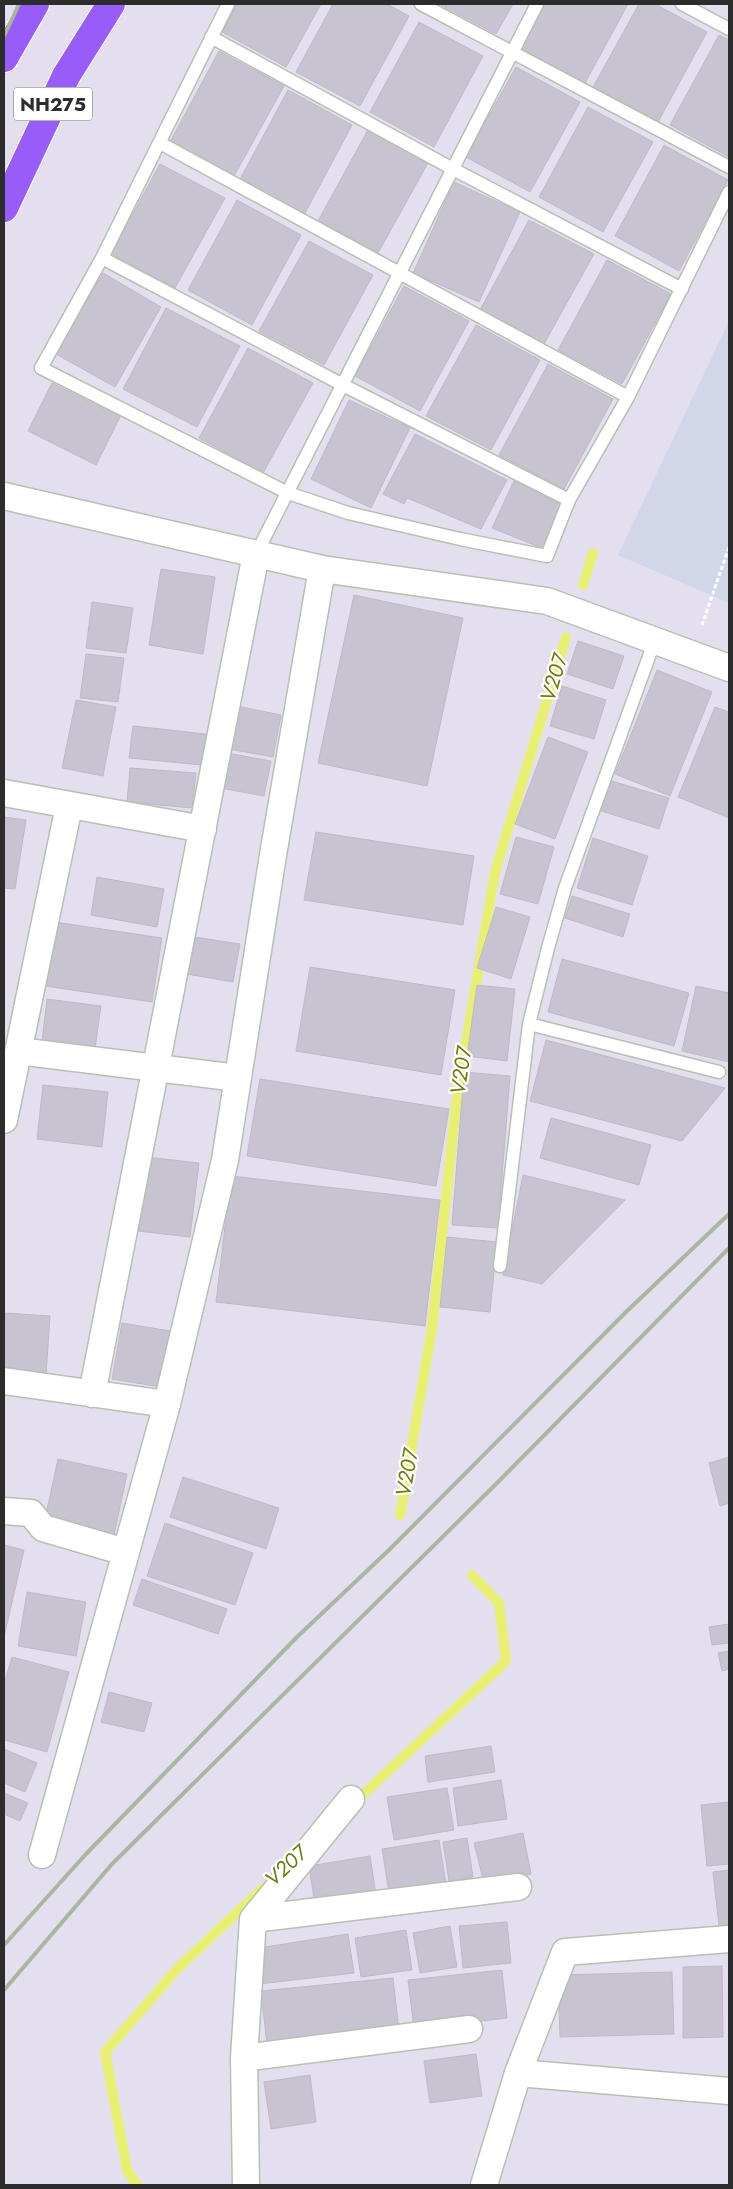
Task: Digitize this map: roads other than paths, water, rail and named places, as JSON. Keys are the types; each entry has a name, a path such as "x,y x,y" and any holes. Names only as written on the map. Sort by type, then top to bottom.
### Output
{"highway":[{"path":"4,58 35,4"},
{"name":"NH275","path":"4,208 66,76 110,4"}],"street":[{"path":"4,496 322,569 547,601 729,668"},
{"path":"92,1394 256,554"},
{"path":"42,1855 167,1404 225,1160 273,855 322,569"},
{"path":"4,793 203,829"},
{"path":"4,1120 69,806"},
{"path":"18,1051 238,1078"},
{"path":"4,1381 167,1404"},
{"path":"4,1512 31,1513 43,1528 125,1552"},
{"path":"246,2185 244,2058 253,1919 351,1799"},
{"path":"253,1919 518,1887"},
{"path":"484,2185 518,2073 565,1952 729,1939"},
{"path":"244,2058 469,2029"},
{"path":"518,2073 729,2091"}],"lane":[{"path":"228,4 102,258 41,368 288,492 358,515 460,539 547,556 569,500 628,397 729,192"},
{"path":"421,4 512,54 729,167"},
{"path":"256,554 537,4"},
{"path":"682,4 729,29"},
{"path":"211,37 453,169 682,289"},
{"path":"160,143 628,397"},
{"path":"102,258 343,385 569,500"},
{"path":"500,1266 530,1024 548,948 566,888 655,640"},
{"path":"530,1024 719,1072"}],"waterway":[{"name":"V207","path":"583,585 593,553"},
{"name":"V207","path":"400,1515 432,1328 457,1096 495,872 566,637"},
{"name":"V207","path":"354,1803 506,1661 499,1603 472,1575"},
{"name":"V207","path":"137,2185 127,2170 105,2052 177,1969 263,1888"}],"railway":[{"path":"4,36 19,4"},
{"path":"4,1945 86,1854 297,1637 389,1550 626,1312 729,1214"},
{"path":"4,1990 112,1864 496,1484 729,1248"}]}
